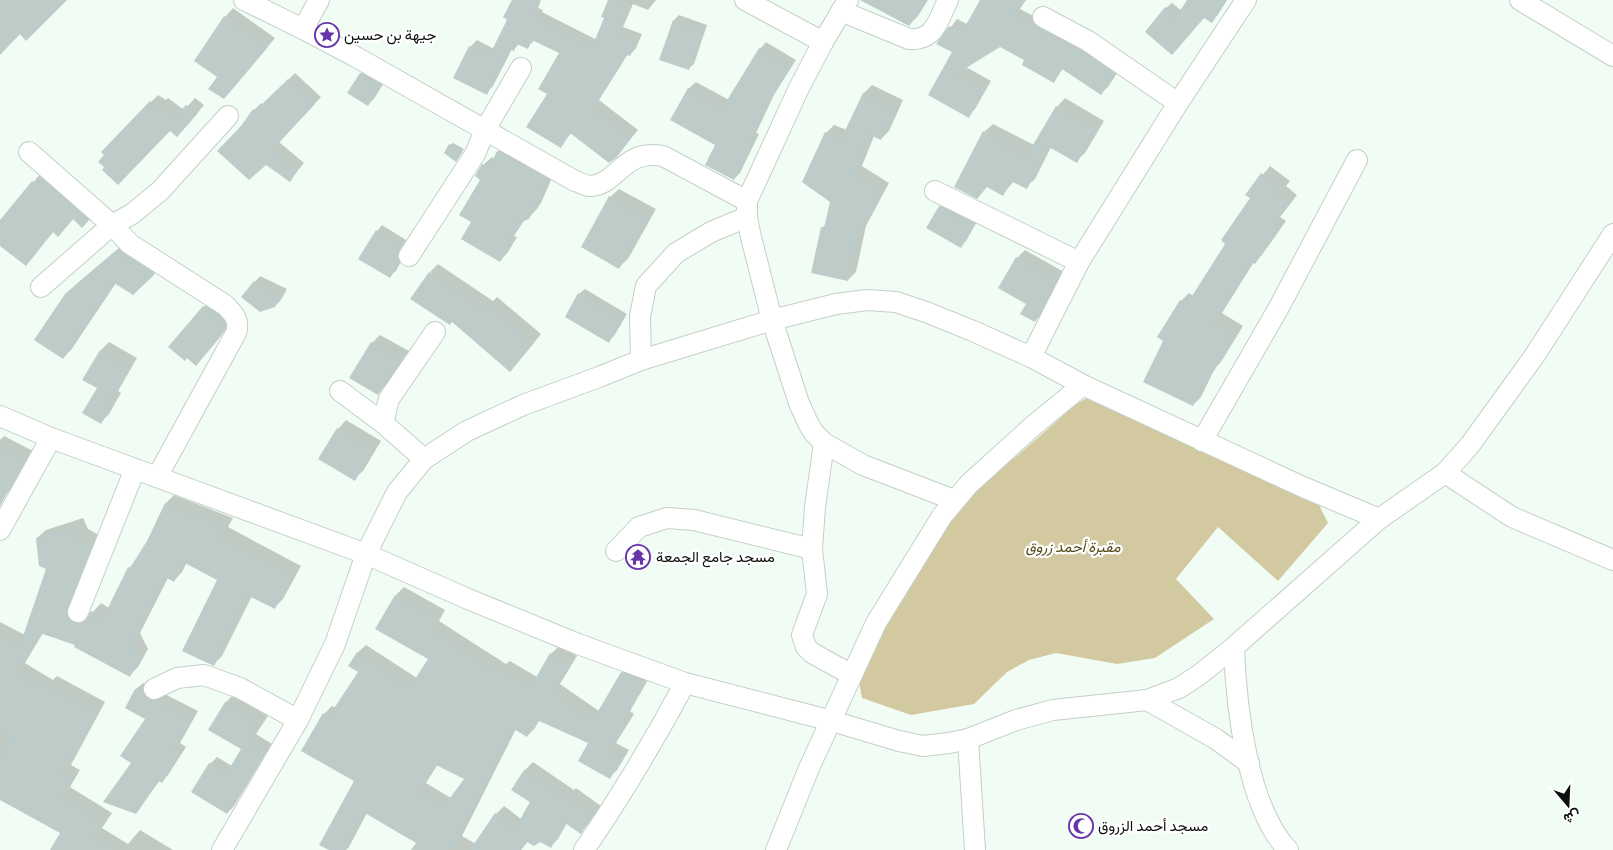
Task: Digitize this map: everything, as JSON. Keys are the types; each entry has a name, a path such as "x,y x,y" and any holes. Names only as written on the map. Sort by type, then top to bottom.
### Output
{"street":[{"path":"244,0 303,29 575,181 589,186 600,184 637,157 652,154 663,156 747,209 772,320 808,423 814,433 824,442 864,465 954,500"},
{"path":"303,29 319,0"},
{"path":"745,0 823,42"},
{"path":"641,360 640,316 646,286 676,253 747,209 799,88 823,42 845,6 909,39 917,40 928,36 948,0"},
{"path":"1031,357 1080,262 1178,104 1246,0"},
{"path":"1520,0 1613,56"},
{"path":"1043,17 1088,41 1178,104"},
{"path":"409,256 475,154 485,130 521,68"},
{"path":"41,287 112,225 132,214 160,191 228,116"},
{"path":"30,152 112,225 130,244 225,305 237,318 238,326 236,333 157,478"},
{"path":"1202,441 1278,309 1357,160"},
{"path":"935,191 1080,262"},
{"path":"0,416 51,438 157,478 366,554 468,599 578,644 685,683 923,746 968,739 1016,720 1053,710 1148,700 1179,688 1199,675 1234,648 1379,519 1445,473 1470,445 1530,362 1613,234"},
{"path":"222,850 298,720 335,644 366,554 397,492 424,459 475,428 523,405 641,360 772,320 836,304 868,300 896,302 973,331 1031,357 1202,441 1379,519"},
{"path":"383,423 389,399 435,332"},
{"path":"776,850 809,768 876,623 900,581 954,500 1034,425 1084,384"},
{"path":"340,391 383,423 424,459"},
{"path":"0,530 51,438"},
{"path":"824,442 815,507 812,550 817,594 803,630 804,644 812,653 852,675"},
{"path":"78,612 135,469"},
{"path":"1445,473 1512,517 1613,560"},
{"path":"616,551 639,527 667,518 694,520 812,550"},
{"path":"1234,648 1235,684 1253,781 1268,822 1279,841 1288,850"},
{"path":"154,689 177,678 204,675 240,688 298,720"},
{"path":"584,850 650,749 685,683"},
{"path":"1148,700 1216,739 1249,762"},
{"path":"968,739 975,850"}],"green space":[{"name":"مقبرة أحمد زروق","path":"1094,396 1316,499 1328,523 1278,581 1218,527 1176,579 1214,619 1155,658 1117,664 1056,653 1029,660 1007,672 974,704 911,715 862,698 859,682 880,621 971,490 1017,456 1075,405"}],"building":[{"path":"0,0 67,0 26,41 20,34 0,55"},
{"path":"512,0 539,0 532,15 537,17 536,19 592,47 604,18 601,17 608,0 617,0 630,5 617,34 636,41 630,56 624,54 620,66 593,108 632,137 617,157 609,163 570,133 561,148 526,127 547,94 538,89 559,53 532,40 528,49 517,44 514,51 509,49 487,95 453,78 469,46 489,56 507,20 503,17"},
{"path":"860,0 926,0 909,26"},
{"path":"980,0 1024,0 1015,16 1082,51 1115,74 1101,95 1062,69 1054,83 1022,65 1024,60 1000,47 958,73 985,88 969,118 928,95 952,52 936,44 949,26 962,32"},
{"path":"1187,0 1227,0 1212,23 1204,18 1172,55 1145,32 1165,7 1176,17"},
{"path":"224,16 268,47 224,99 208,89 217,77 194,61"},
{"path":"673,20 703,30 689,70 659,60"},
{"path":"759,48 791,67 772,95 750,139 754,141 734,180 705,165 715,145 670,120 688,88 723,107"},
{"path":"360,73 381,85 368,106 347,93"},
{"path":"288,79 315,104 273,149 298,170 290,182 266,165 249,180 217,151 241,126 253,109 255,111"},
{"path":"863,93 896,108 881,140 870,135 855,174 882,191 858,235 848,281 811,273 821,227 824,228 830,202 802,182 825,132 841,139"},
{"path":"150,101 158,107 160,105 175,116 186,105 198,113 177,137 170,131 118,185 102,170 104,167 98,162 104,155 101,152"},
{"path":"1056,106 1096,129 1077,163 1049,147 1027,189 1011,181 1003,196 987,187 977,199 954,187 983,131 1027,155"},
{"path":"449,144 462,152 456,162 444,153"},
{"path":"497,151 548,179 529,219 521,222 507,245 510,246 500,262 461,239 471,222 459,215 480,180 475,176 482,164 489,168"},
{"path":"1261,173 1283,189 1279,195 1290,203 1274,225 1279,229 1255,264 1252,262 1215,321 1236,334 1214,371 1211,370 1193,406 1143,382 1163,341 1157,337 1180,300 1187,304 1225,244 1221,240 1250,198 1245,195"},
{"path":"40,177 89,220 82,228 73,219 58,237 53,232 26,266 0,246 0,220 32,181 35,183"},
{"path":"609,196 648,218 619,269 581,247"},
{"path":"939,206 975,224 961,248 926,228"},
{"path":"376,230 402,245 397,255 399,263 390,278 358,259"},
{"path":"118,249 155,274 133,295 114,283 63,359 34,340 65,294"},
{"path":"1016,257 1056,280 1035,322 1020,314 1026,304 998,288"},
{"path":"429,272 484,309 488,304 534,343 510,372 452,322 450,325 410,299"},
{"path":"254,281 283,295 275,307 260,312 241,297"},
{"path":"578,293 622,319 609,343 565,317"},
{"path":"203,306 217,314 223,320 221,321 225,324 225,327 220,337 196,366 187,358 185,361 168,347"},
{"path":"371,342 401,360 378,395 349,378"},
{"path":"100,350 130,367 111,400 114,402 101,424 82,413 97,388 82,380"},
{"path":"337,428 373,449 355,481 318,459"},
{"path":"0,446 26,459 0,506"},
{"path":"165,503 225,526 220,536 293,575 275,609 249,596 214,666 182,651 217,580 183,562 174,582 165,577 132,642 140,659 130,677 74,647 75,645 40,633 17,672 45,688 48,684 97,711 63,774 72,779 63,796 104,822 95,837 116,850 50,850 60,833 0,800 0,757 10,739 0,733 0,634 20,645 46,569 39,566 36,538 74,526 79,538 92,545 66,613 69,620 79,624 85,622 91,611 103,618 128,567 130,568 147,541"},
{"path":"395,595 438,619 432,630 498,672 501,668 531,686 550,653 570,665 553,692 593,720 621,672 645,681 623,720 627,723 609,751 622,759 610,779 578,761 588,743 537,720 527,737 514,729 452,850 411,850 416,843 365,813 345,850 329,850 319,845 354,781 301,751 323,713 329,716 358,672 348,666 357,652 410,687 428,659 375,629","holes":["436,765 464,779 444,806 419,791"]},
{"path":"135,689 143,692 148,699 158,700 192,718 175,750 180,754 162,783 159,781 136,814 103,802 131,763 120,756 145,719 125,708"},
{"path":"225,702 261,723 250,742 266,751 227,814 191,792 209,763 226,774 241,749 208,730"},
{"path":"524,770 566,797 567,795 594,814 581,834 565,823 551,848 540,842 534,846 527,842 521,850 470,850 495,813 515,828 530,802 511,790"}],"place":[{"name":"جيهة بن حسين","path":"327,35"},
{"name":"مسجد جامع الجمعة","path":"638,557"},
{"name":"مسجد أحمد الزروق","path":"1081,826"}]}
